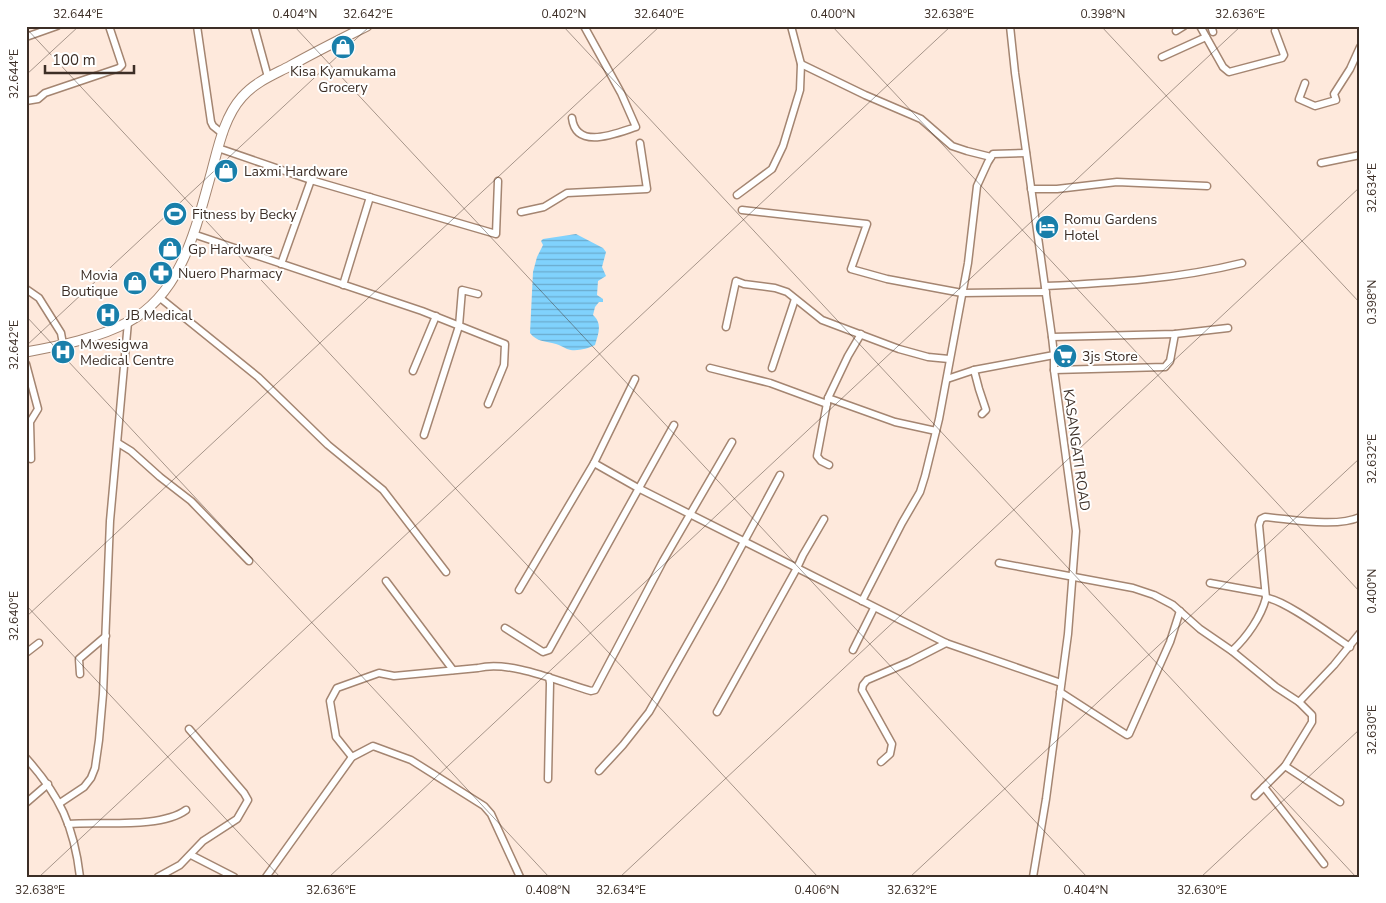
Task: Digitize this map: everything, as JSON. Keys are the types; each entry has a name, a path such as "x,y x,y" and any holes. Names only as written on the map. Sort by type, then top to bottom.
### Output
{"main road":[{"path":"26,352 108,331 128,322 152,305 174,277 193,234 229,117 242,97 252,87 268,77 368,26"}],"street":[{"path":"26,36 57,26"},
{"path":"26,101 32,101 45,93 119,68 122,65 109,26"},
{"path":"197,26 211,122 223,134"},
{"path":"254,26 268,77"},
{"path":"572,118 573,125 582,134 597,138 636,127 621,93 584,26"},
{"path":"737,195 772,169 783,146 800,90 801,64 791,26"},
{"name":"KASANGATI ROAD","path":"1010,26 1076,532 1068,634 1046,799 1033,877"},
{"path":"1176,31 1184,26"},
{"path":"1202,27 1224,70 1231,72 1282,58 1284,55 1275,31"},
{"path":"1162,57 1206,37"},
{"path":"1305,83 1299,99 1315,106 1336,100 1334,94 1350,69 1360,47"},
{"path":"801,64 865,95 921,119 952,146 991,156 995,154 1026,153"},
{"path":"521,212 544,206 567,193 646,189 640,143"},
{"path":"218,148 311,180 496,234 498,181"},
{"path":"1321,163 1360,155"},
{"path":"862,601 920,492 936,431 968,263 977,186 991,156"},
{"path":"281,264 311,180"},
{"path":"1031,189 1057,189 1117,182 1207,186"},
{"path":"343,285 370,197"},
{"path":"742,210 867,224 851,269 887,279 962,293 1045,289 1138,280 1215,270 1242,263"},
{"path":"193,234 436,316 505,344 504,365 488,404"},
{"path":"726,327 736,281 787,292 822,320 899,349 928,357 950,359"},
{"path":"26,289 39,298 48,310 61,333 63,344"},
{"path":"424,435 459,326 462,290 478,294"},
{"path":"159,298 258,378 328,445 383,490 446,572"},
{"path":"772,368 795,299"},
{"path":"413,371 436,316"},
{"path":"60,803 84,787 91,778 95,768 104,694 110,521 128,322"},
{"path":"1052,337 1175,334 1228,328"},
{"path":"829,465 821,461 817,456 828,401 848,356 861,334"},
{"path":"1054,370 1165,367 1170,361 1175,334"},
{"path":"946,379 974,370 1054,355"},
{"path":"26,364 38,409 30,422 31,459"},
{"path":"710,368 770,383 895,422 936,431"},
{"path":"974,370 986,410 982,414"},
{"path":"519,590 594,462 635,379"},
{"path":"505,628 543,652 549,650 674,425"},
{"path":"352,757 336,737 330,701 337,688 379,672 394,676 489,665 549,677 591,691 596,689 663,561 732,442"},
{"path":"118,443 131,451 191,501 249,561"},
{"path":"594,462 638,488 946,643 1061,683"},
{"path":"599,771 649,712 780,475"},
{"path":"1232,651 1244,638 1264,605 1266,595 1259,524 1263,517 1320,522 1348,521 1360,518"},
{"path":"717,712 824,519"},
{"path":"999,563 1140,591 1168,602 1276,687 1300,702 1312,715 1312,722 1285,766 1255,796"},
{"path":"386,581 453,670"},
{"path":"1210,583 1266,595 1350,646"},
{"path":"853,650 874,608"},
{"path":"1060,692 1120,730 1130,734 1170,642 1180,611"},
{"path":"1300,702 1360,633"},
{"path":"80,674 79,662 82,655 106,636"},
{"path":"26,653 39,643"},
{"path":"881,762 890,754 892,744 862,690 863,685 867,680 946,643"},
{"path":"548,779 549,677"},
{"path":"158,877 169,872 191,855 204,841 237,819 248,800 220,763 188,729"},
{"path":"266,877 352,757 373,746 426,768 484,806 491,814 520,877"},
{"path":"26,758 48,784 60,803 77,854 80,877"},
{"path":"1285,766 1340,802"},
{"path":"26,803 48,784"},
{"path":"1264,787 1324,864"},
{"path":"68,824 86,822 134,823 177,816 186,810"},
{"path":"191,855 234,877"}],"water":[{"path":"576,234 603,248 606,252 602,267 606,276 598,281 597,295 603,299 603,302 599,302 595,307 593,315 599,326 595,345 585,349 574,350 538,340 530,333 533,272 543,245 541,241 543,239"}],"place":[{"name":"Kisa Kyamukama Grocery","path":"343,47"},
{"name":"Laxmi Hardware","path":"226,171"},
{"name":"Fitness by Becky","path":"175,214"},
{"name":"Romu Gardens Hotel","path":"1047,227"},
{"name":"Gp Hardware","path":"170,249"},
{"name":"Nuero Pharmacy","path":"161,273"},
{"name":"Movia Boutique","path":"135,283"},
{"name":"JB Medical","path":"108,315"},
{"name":"Mwesigwa Medical Centre","path":"63,352"},
{"name":"3js Store","path":"1065,356"}]}
